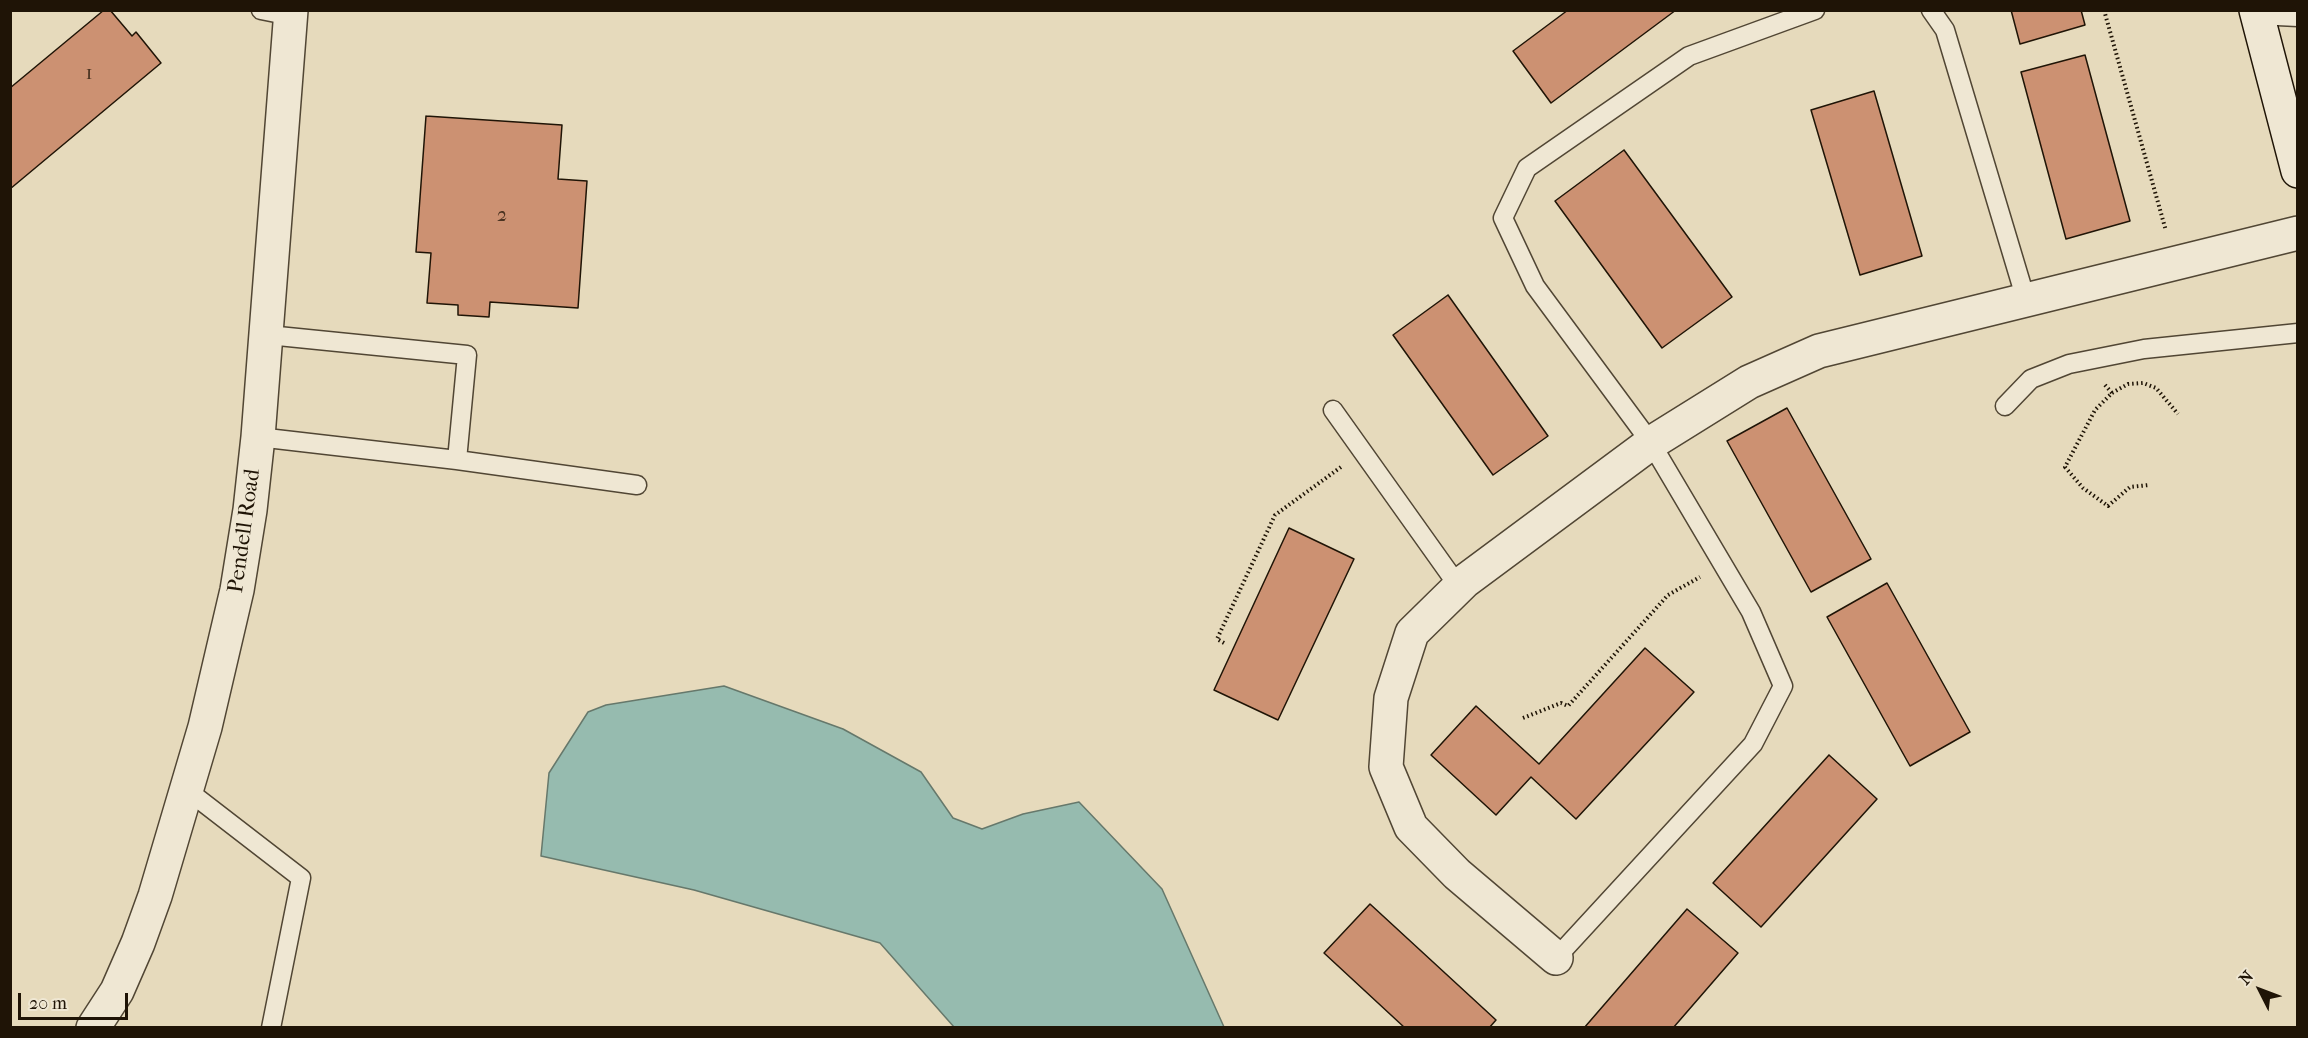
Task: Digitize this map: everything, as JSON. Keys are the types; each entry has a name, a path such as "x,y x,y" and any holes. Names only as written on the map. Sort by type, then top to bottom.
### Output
{"street":[{"name":"Pendell Road","path":"93,1028 117,991 138,943 188,790 222,659 237,590 250,510 268,335 281,12"},
{"path":"2256,13 2298,171"},
{"path":"1556,958 1457,874 1411,827 1386,767 1390,698 1412,633 1464,580 1652,443 1749,382 1819,351 2298,233"}],"lane":[{"path":"1556,958 1753,744 1783,686 1751,612 1652,443 1534,286 1503,218 1527,168 1689,56 1815,10"},
{"path":"1931,10 1945,30 2026,300"},
{"path":"2256,13 2298,17"},
{"path":"2005,406 2031,379 2069,364 2144,349 2298,333"},
{"path":"268,335 467,355 458,460"},
{"path":"1333,410 1459,587"},
{"path":"258,438 458,460 637,485"},
{"path":"188,790 301,878 271,1028"}],"path":[{"path":"2104,10 2174,264"},
{"path":"2087,360 2112,393"},
{"path":"2149,485 2130,487 2108,506 2083,488 2065,468 2082,430 2095,410 2112,393 2128,384 2143,383 2156,388 2178,414"},
{"path":"1224,643 1217,639 1275,515 1364,452"},
{"path":"1522,718 1561,703 1568,706 1668,595 1723,564"}],"water":[{"path":"724,686 843,729 921,772 953,818 982,829 1023,814 1079,802 1162,889 1224,1027 954,1027 880,943 694,890 541,856 549,773 588,712 606,705"}],"building":[{"path":"104,10 110,10 132,36 136,32 161,63 10,189 10,88"},
{"path":"1568,10 1676,10 1551,103 1513,51"},
{"path":"2011,10 2081,10 2085,25 2020,44"},
{"path":"2085,55 2130,221 2066,239 2021,72"},
{"path":"1874,91 1922,256 1860,275 1811,110"},
{"path":"426,116 562,125 558,179 587,181 578,308 490,302 489,317 458,315 458,305 427,303 431,253 416,252"},
{"path":"1624,150 1732,297 1662,348 1555,201"},
{"path":"1448,295 1548,436 1493,475 1393,335"},
{"path":"1787,408 1871,559 1811,592 1727,441"},
{"path":"1289,528 1354,559 1278,720 1214,690"},
{"path":"1887,583 1970,732 1910,766 1827,617"},
{"path":"1645,648 1694,692 1576,819 1531,777 1496,815 1431,755 1476,706 1539,764"},
{"path":"1829,755 1877,799 1761,927 1713,883"},
{"path":"1370,904 1496,1020 1489,1028 1405,1028 1324,953"},
{"path":"1687,909 1738,953 1673,1028 1584,1028"}]}
